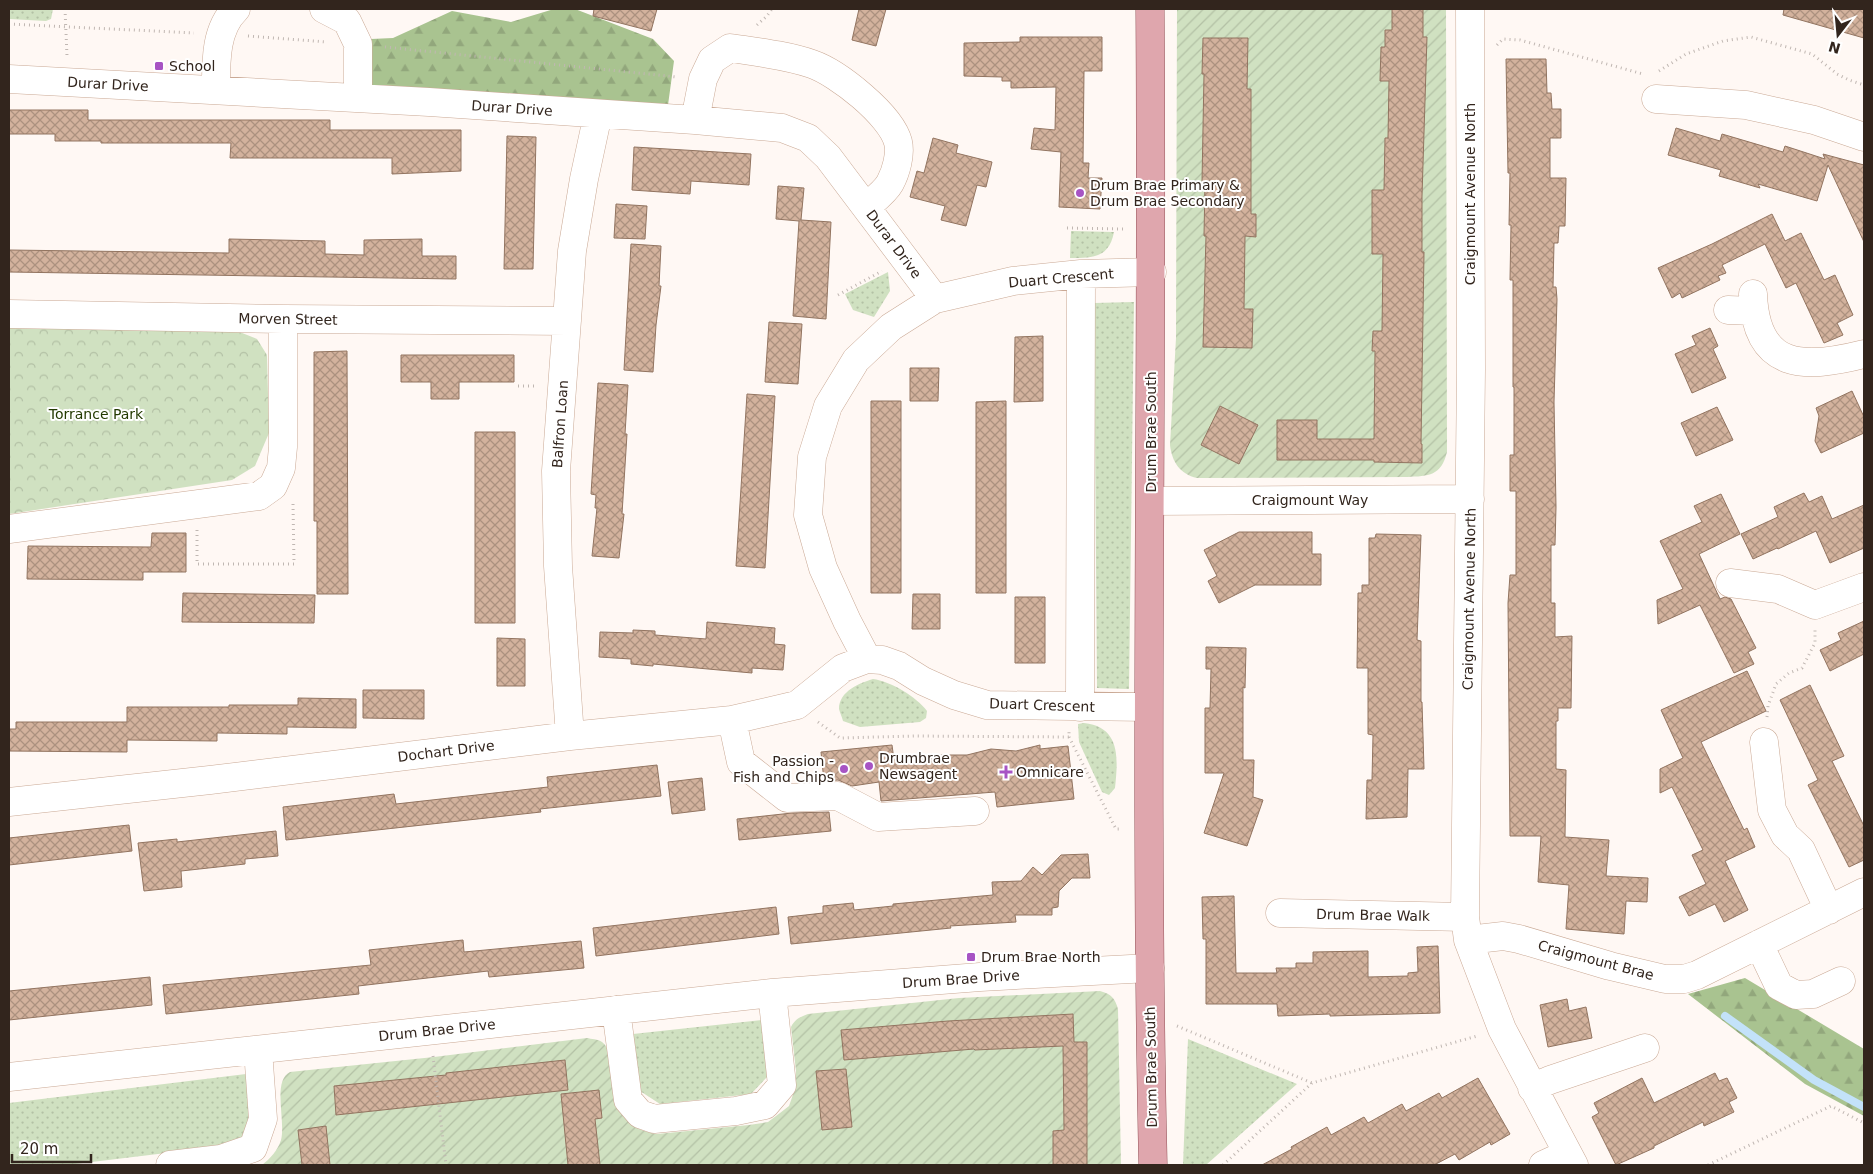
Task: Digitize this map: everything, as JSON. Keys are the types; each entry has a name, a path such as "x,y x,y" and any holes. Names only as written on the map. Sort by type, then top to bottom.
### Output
{"main road":[{"name":"Drum Brae South","path":"1150,9 1152,272 1148,707 1153,1165"}],"street":[{"path":"216,90 216,60 221,34 231,14 236,9"},
{"path":"324,9 348,21 358,44 358,98"},
{"name":"Craigmount Avenue North","path":"1470,9 1471,369 1466,928 1502,1029 1570,1159"},
{"path":"695,120 703,79 712,60 730,48 768,54 814,65 853,88 878,112 890,127 898,142 898,160 890,184 866,207"},
{"name":"Durar Drive","path":"9,79 358,98 695,120 782,128 808,138 828,157 935,299"},
{"path":"1656,99 1746,105 1814,120 1864,137"},
{"name":"Balfron Loan","path":"570,736 558,566 556,471 572,251 584,179 598,114"},
{"name":"Duart Crescent","path":"1148,707 988,705 954,695 923,681 899,666 882,660 868,659 847,621 823,568 808,515 812,457 828,406 856,360 891,327 935,299 1013,281 1081,274 1152,272"},
{"path":"1075,707 1081,274"},
{"path":"1745,305 1772,350 1790,361 1827,362 1864,354"},
{"name":"Morven Street","path":"9,314 283,319 567,321"},
{"path":"9,529 259,496 273,486 281,468 283,447 283,319"},
{"name":"Craigmount Way","path":"1151,500 1470,499"},
{"path":"1730,583 1778,589 1815,605 1864,586"},
{"name":"Dochart Drive","path":"9,802 210,780 570,736 732,720 797,705 843,668 868,659"},
{"path":"732,720 741,762 787,798 838,796 878,817 975,811"},
{"path":"1764,742 1772,810 1785,835 1800,850 1829,910"},
{"name":"Craigmount Brae","path":"1466,928 1519,939 1610,966 1665,979 1684,979 1697,975 1864,892"},
{"name":"Drum Brae Walk","path":"1280,913 1466,928"},
{"path":"1759,944 1779,986 1796,995 1813,994 1842,981"},
{"name":"Drum Brae Drive","path":"9,1077 772,993 980,977 1150,968"},
{"path":"616,1010 628,1100 640,1114 654,1119 736,1111 765,1105 782,1085 772,993"},
{"path":"1532,1088 1632,1047"},
{"path":"170,1165 222,1159 253,1148 264,1120 258,1050"},
{"path":"1543,1165 1570,1159"}],"path":[{"path":"65,9 69,82"},
{"path":"1657,72 1686,54 1723,41 1751,37 1812,54 1837,74 1864,85"},
{"path":"1470,52 1487,53 1503,39 1520,40 1641,75 1649,74"},
{"path":"1067,228 1152,230"},
{"path":"838,295 904,259"},
{"path":"197,504 197,564 294,564 293,491 278,475"},
{"path":"1764,742 1768,706 1776,684 1789,673 1802,668 1815,642 1815,605"},
{"path":"797,705 840,738 914,736 1069,737"},
{"path":"1075,707 1069,737 1116,829 1149,828"},
{"path":"1150,1021 1176,1026 1312,1083"},
{"path":"1223,1165 1312,1083 1502,1029"},
{"path":"430,1030 446,1165"},
{"path":"1708,1165 1831,1106 1864,1123"}],"green space":[{"path":"9,9 53,9 51,19 46,21 9,19"},
{"path":"554,9 575,9 653,39 674,61 668,105 370,87 371,39 393,38 452,11 511,22"},
{"path":"1177,9 1446,9 1447,452 1441,466 1433,473 1407,477 1197,478 1186,474 1175,462 1170,445 1176,338"},
{"path":"1071,231 1114,232 1112,241 1104,252 1099,255 1086,258 1070,258"},
{"path":"888,272 890,291 874,317 853,310 845,294"},
{"path":"1134,302 1129,689 1097,688 1094,303"},
{"name":"Torrance Park","path":"9,325 232,329 257,339 267,355 269,433 255,466 232,480 9,514"},
{"path":"873,679 895,686 917,700 927,711 926,718 920,722 860,727 843,721 839,709 842,697 851,689"},
{"path":"1084,723 1105,731 1111,738 1114,746 1117,766 1115,788 1109,795 1102,792 1079,742 1078,724"},
{"path":"1745,978 1864,1049 1864,1116 1805,1084 1688,994"},
{"path":"1100,991 1112,997 1118,1009 1121,1165 262,1165 273,1154 281,1140 282,1084 290,1072 587,1038 602,1042 607,1048 610,1055 615,1103 619,1111 636,1127 657,1134 749,1125 768,1122 789,1106 795,1089 796,1071 791,1027 796,1020 805,1015 959,998"},
{"path":"762,1020 767,1077 751,1094 660,1104 640,1091 633,1034"},
{"path":"1188,1039 1297,1084 1206,1165 1183,1165"},
{"path":"246,1074 249,1117 242,1139 224,1146 67,1165 9,1165 9,1103"}],"building":[{"path":"594,9 657,9 651,31 593,16"},
{"path":"859,9 886,9 876,46 852,40"},
{"path":"1392,9 1423,9 1423,37 1427,37 1422,196 1422,252 1424,252 1422,463 1374,462 1374,460 1277,460 1277,420 1317,420 1317,439 1374,439 1375,351 1372,351 1373,331 1382,331 1383,254 1372,254 1372,190 1384,190 1385,138 1388,138 1389,81 1380,81 1381,47 1385,47 1385,30 1392,30"},
{"path":"1784,9 1864,9 1864,38 1783,15"},
{"path":"1020,37 1102,37 1102,71 1084,71 1083,163 1089,163 1088,178 1102,178 1100,209 1059,207 1061,152 1031,149 1034,128 1055,130 1056,87 1011,88 1011,81 1002,81 1002,77 964,76 964,43 1020,42"},
{"path":"1203,38 1248,38 1247,89 1251,89 1251,214 1256,214 1256,237 1245,236 1244,309 1253,309 1252,348 1203,347 1206,236 1204,236 1205,182 1202,182"},
{"path":"1506,59 1546,59 1547,93 1551,93 1552,109 1561,109 1561,138 1550,138 1550,178 1566,178 1565,226 1559,226 1558,243 1554,243 1553,287 1556,287 1557,299 1554,402 1556,507 1555,545 1551,545 1551,603 1555,603 1555,637 1572,636 1571,708 1558,708 1558,721 1556,721 1556,769 1566,770 1565,837 1609,840 1606,876 1648,878 1647,902 1626,901 1624,934 1566,929 1569,885 1538,882 1541,836 1510,836 1508,603 1510,575 1516,575 1516,491 1510,491 1510,455 1514,455 1514,387 1513,280 1510,280 1511,225 1509,225 1510,173 1508,173"},
{"path":"9,110 88,110 88,120 330,120 330,130 461,130 461,171 392,174 392,158 230,158 231,143 55,141 55,134 9,134"},
{"path":"1676,128 1720,141 1722,134 1783,152 1785,146 1825,159 1823,154 1864,165 1864,242 1828,165 1817,201 1758,184 1760,188 1719,176 1721,170 1668,155"},
{"path":"507,136 536,137 533,269 504,269"},
{"path":"933,138 958,145 956,153 992,162 986,187 977,185 966,226 941,220 945,206 910,197 917,171 924,173"},
{"path":"634,147 751,154 749,185 691,181 690,194 632,190"},
{"path":"778,186 804,188 801,220 831,222 826,319 793,316 799,221 776,219"},
{"path":"616,204 647,206 645,239 614,238"},
{"path":"1772,214 1785,241 1801,233 1824,280 1835,275 1853,315 1837,323 1843,335 1824,343 1796,283 1786,288 1765,244 1722,265 1726,273 1718,276 1720,280 1682,298 1680,293 1672,298 1658,268"},
{"path":"229,239 325,241 325,254 364,255 364,240 422,239 422,256 456,256 456,279 9,272 9,250 229,253"},
{"path":"631,244 661,246 659,286 661,286 653,372 624,370"},
{"path":"769,322 802,324 798,384 765,382"},
{"path":"1710,328 1718,346 1713,349 1726,378 1692,393 1675,354 1696,345 1692,336"},
{"path":"1043,336 1043,401 1014,402 1015,337"},
{"path":"347,351 348,594 317,594 317,521 314,521 314,352"},
{"path":"401,355 514,355 514,382 459,382 459,399 431,399 431,382 401,382"},
{"path":"910,368 939,368 938,401 910,401"},
{"path":"598,383 628,385 622,514 624,514 619,558 592,556 597,508 595,508 596,495 591,494"},
{"path":"1852,391 1864,417 1864,433 1821,453 1815,441 1819,416 1816,408"},
{"path":"747,394 775,396 765,568 736,566"},
{"path":"871,401 901,401 901,593 871,593"},
{"path":"1006,401 1006,593 976,593 976,402"},
{"path":"1220,406 1258,425 1239,464 1201,445"},
{"path":"1717,407 1733,440 1696,456 1681,423"},
{"path":"475,432 515,432 515,623 475,623"},
{"path":"1804,493 1809,502 1822,496 1832,519 1864,505 1864,548 1830,563 1816,531 1753,559 1741,534 1778,517 1774,507"},
{"path":"1721,494 1740,534 1699,554 1720,599 1725,597 1731,599 1756,648 1748,652 1754,664 1734,673 1700,605 1658,624 1657,600 1683,589 1660,541 1702,522 1694,506"},
{"path":"1239,532 1312,532 1312,554 1321,554 1321,585 1255,585 1219,603 1208,581 1217,576 1204,550"},
{"path":"152,533 186,533 186,572 143,572 143,580 27,579 28,546 151,547"},
{"path":"1376,534 1421,535 1417,640 1421,641 1424,769 1408,769 1407,817 1366,819 1367,780 1372,780 1373,735 1368,734 1368,668 1357,668 1358,593 1362,593 1362,585 1369,585 1369,538 1375,538"},
{"path":"183,593 315,595 314,623 182,622"},
{"path":"913,594 940,594 940,629 912,629"},
{"path":"1015,597 1045,597 1045,663 1015,663"},
{"path":"1864,621 1864,654 1830,671 1820,650 1841,640 1838,633"},
{"path":"707,622 775,628 774,644 785,645 783,670 752,668 752,673 653,664 653,666 631,664 631,659 599,657 600,632 633,633 633,630 655,631 655,635 706,639"},
{"path":"497,638 525,639 525,686 497,686"},
{"path":"1206,647 1246,648 1245,688 1243,687 1243,760 1254,760 1253,797 1263,800 1247,846 1204,833 1224,773 1205,773 1205,708 1210,708 1211,669 1206,669"},
{"path":"1747,671 1766,711 1701,742 1744,830 1747,828 1755,847 1725,861 1748,910 1724,922 1715,904 1689,916 1679,897 1706,884 1692,855 1703,850 1672,787 1660,793 1660,769 1683,758 1661,710"},
{"path":"1810,685 1844,756 1832,761 1864,826 1864,860 1849,867 1808,785 1818,780 1780,700"},
{"path":"363,690 424,690 424,719 363,718"},
{"path":"298,698 356,699 356,728 287,727 287,734 217,733 217,741 127,740 127,752 9,751 9,729 16,729 16,722 127,722 127,707 298,705"},
{"path":"892,745 894,760 918,760 942,755 967,755 991,749 1016,751 1040,745 1040,749 1068,746 1074,799 997,807 995,792 881,801 879,782 852,786 838,780 824,781 821,752"},
{"path":"657,765 661,796 540,809 541,812 286,840 283,807 394,794 396,804 548,787 547,777"},
{"path":"702,778 705,810 672,814 668,782"},
{"path":"829,812 831,831 739,840 737,819 792,813"},
{"path":"129,825 132,851 9,865 9,838"},
{"path":"276,831 278,856 245,859 245,864 181,871 182,887 144,891 138,843 177,839 177,842"},
{"path":"1088,854 1090,878 1072,878 1059,891 1058,907 1052,908 1052,915 1015,915 1016,922 950,926 951,928 791,944 788,917 823,913 823,906 853,903 854,910 893,906 893,904 993,895 992,882 1021,881 1033,867 1042,875 1061,855"},
{"path":"1234,896 1236,973 1277,973 1276,968 1296,968 1296,963 1313,963 1313,952 1368,951 1368,977 1408,976 1408,973 1418,972 1417,947 1438,946 1440,1013 1278,1016 1277,1004 1206,1004 1206,939 1203,939 1202,897"},
{"path":"776,907 779,934 596,956 593,928"},
{"path":"463,940 464,952 581,941 584,968 489,977 488,971 358,986 359,994 166,1014 163,985 371,965 369,950"},
{"path":"150,977 152,1005 9,1020 9,991"},
{"path":"1567,999 1569,1011 1586,1007 1592,1038 1548,1047 1540,1005"},
{"path":"1073,1014 1074,1042 1087,1042 1087,1165 1053,1165 1053,1131 1064,1130 1063,1046 974,1049 844,1060 841,1030 948,1021"},
{"path":"565,1060 568,1090 336,1115 334,1086 446,1075 446,1073"},
{"path":"846,1069 852,1127 822,1130 816,1071"},
{"path":"1715,1073 1719,1081 1727,1078 1737,1098 1729,1102 1734,1112 1704,1126 1703,1122 1654,1146 1654,1148 1616,1165 1592,1117 1599,1113 1594,1103 1642,1078 1654,1103"},
{"path":"1478,1078 1510,1134 1491,1145 1490,1142 1459,1160 1455,1154 1434,1165 1262,1165 1327,1127 1331,1135 1364,1117 1368,1123 1402,1104 1406,1111 1439,1093 1442,1098"},
{"path":"599,1090 602,1118 595,1119 600,1165 568,1165 561,1094"},
{"path":"326,1126 330,1165 302,1165 298,1130"}],"waterway":[{"path":"1725,1016 1814,1080 1864,1107"}],"place":[{"name":"School","path":"159,66"},
{"name":"Drum Brae Primary & Drum Brae Secondary","path":"1080,193"},
{"name":"Drumbrae Newsagent","path":"869,766"},
{"name":"Passion - Fish and Chips","path":"844,769"},
{"name":"Omnicare","path":"1006,772"},
{"name":"Drum Brae North","path":"971,957"}]}
